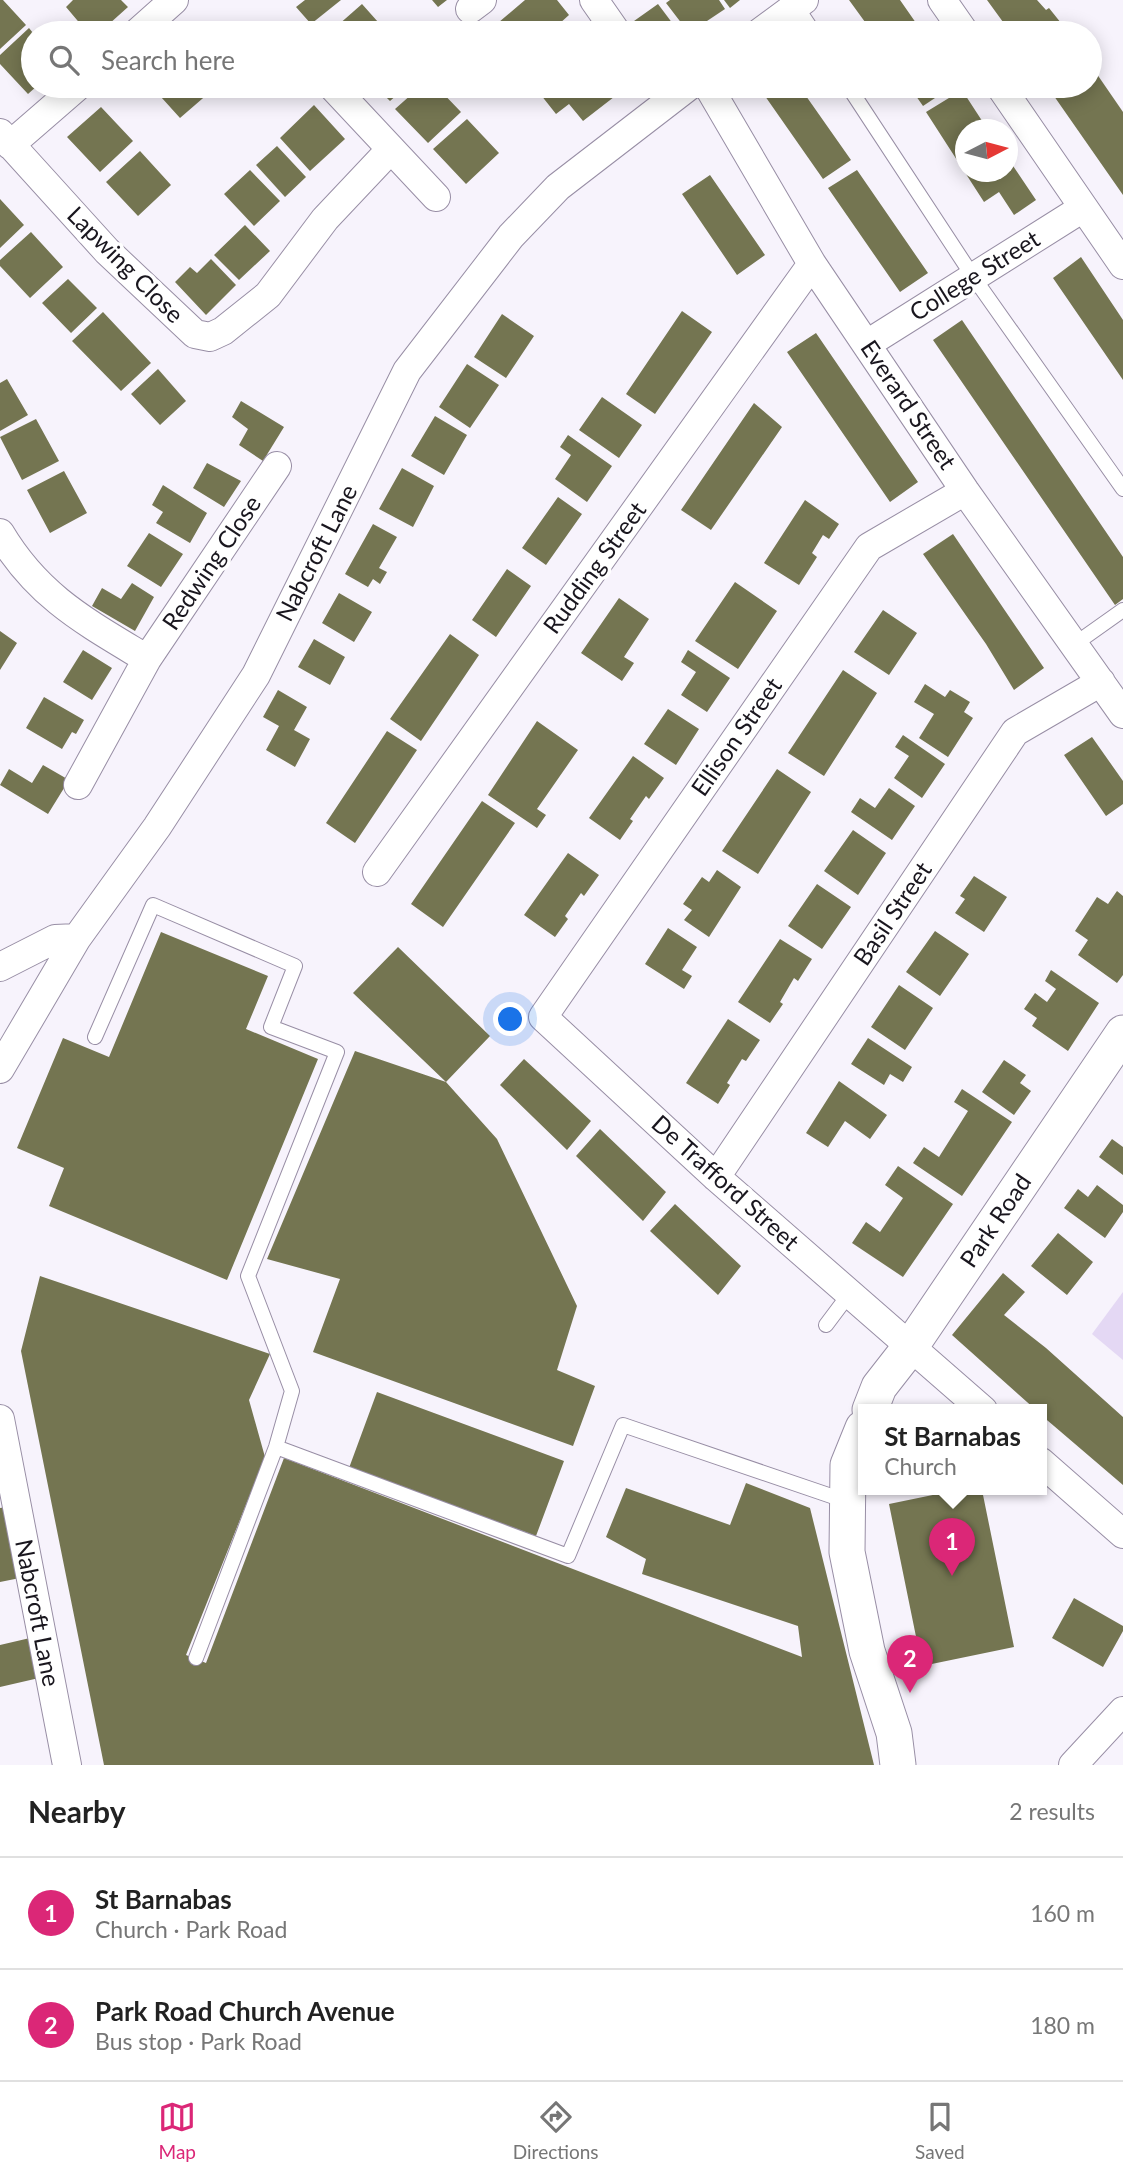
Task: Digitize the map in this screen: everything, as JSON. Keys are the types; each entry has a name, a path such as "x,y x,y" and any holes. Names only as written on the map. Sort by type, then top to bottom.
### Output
{"street":[{"path":"150,21 174,0"},
{"path":"594,0 609,21"},
{"path":"942,0 957,21"},
{"path":"775,21 800,3"},
{"name":"Lapwing Close","path":"61,98 5,139 107,251 195,334 210,337 223,331 268,295 325,219 391,149"},
{"path":"343,98 436,197"},
{"name":"Nabcroft Lane","path":"0,1069 77,938 156,827 256,675 407,371 511,236 558,187 657,98"},
{"name":"Everard Street","path":"715,98 812,264 965,491 1123,714"},
{"path":"1008,98 1123,265"},
{"name":"College Street","path":"867,344 1083,208"},
{"name":"Rudding Street","path":"377,872 812,264"},
{"name":"Redwing Close","path":"78,785 147,659 277,466"},
{"name":"Ellison Street","path":"542,1017 869,547 965,491"},
{"path":"3,544 34,581 78,618 147,659"},
{"name":"Basil Street","path":"716,1177 1015,732 1101,682"},
{"path":"0,967 55,939 77,938"},
{"name":"De Trafford Street","path":"542,1017 716,1177 976,1404"},
{"name":"Park Road","path":"872,1404 879,1387 911,1346 1123,1033"},
{"name":"Nabcroft Lane","path":"0,1419 67,1765"},
{"path":"858,1440 848,1465 847,1552 867,1651 894,1733 898,1765"},
{"path":"1047,1467 1123,1534"},
{"path":"1073,1765 1123,1711"}],"lane":[{"path":"800,3 808,21"},
{"path":"856,98 974,278 1123,489"},
{"path":"1075,644 1123,610"},
{"path":"95,1037 153,905 295,966 271,1027 337,1052 248,1276 292,1391 276,1447 197,1658"},
{"path":"826,1325 850,1293"},
{"path":"276,1447 568,1556 623,1425 847,1502"}],"shaded area":[{"path":"1123,1292 1123,1360 1092,1334"}],"building":[{"path":"0,0 3,0 22,21 21,30 0,49"},
{"path":"73,0 121,0 128,7 112,21 78,21 66,7"},
{"path":"305,0 341,0 315,21 308,21 296,7"},
{"path":"432,0 447,0 438,7"},
{"path":"525,0 557,0 569,15 562,21 500,21"},
{"path":"670,0 719,0 725,9 707,21 680,21 666,3"},
{"path":"724,0 740,0 730,8"},
{"path":"849,0 900,0 915,21 864,21"},
{"path":"987,0 1037,0 1046,10 1049,8 1059,21 1002,21"},
{"path":"362,4 377,21 343,21"},
{"path":"658,4 670,21 634,21"},
{"path":"21,35 21,86 0,64 0,55"},
{"path":"1102,81 1123,112 1123,195 1055,98 1102,98"},
{"path":"162,98 203,98 180,118"},
{"path":"407,98 448,98 461,112 428,143 395,109"},
{"path":"543,98 613,98 583,121 569,104 556,114"},
{"path":"766,98 807,98 851,160 823,179"},
{"path":"917,98 935,98 923,106"},
{"path":"949,98 967,98 981,119 955,119 955,157 926,112"},
{"path":"314,105 345,139 310,171 280,138"},
{"path":"101,107 133,141 100,172 67,137"},
{"path":"467,119 499,153 466,184 433,149"},
{"path":"277,146 306,177 285,197 256,165"},
{"path":"140,151 171,185 138,216 106,182"},
{"path":"250,170 280,201 254,226 224,194"},
{"path":"857,170 928,273 900,292 828,188"},
{"path":"1018,173 1036,200 1014,215 999,192 984,202 971,182 1018,182"},
{"path":"710,175 765,255 737,275 682,194"},
{"path":"0,199 24,225 0,248"},
{"path":"245,225 270,251 239,280 214,255"},
{"path":"31,232 63,267 30,298 0,266 0,260"},
{"path":"1081,257 1123,320 1123,380 1053,278"},
{"path":"211,259 236,285 206,315 175,282 190,267 197,273"},
{"path":"68,279 97,308 71,333 42,303"},
{"path":"682,311 712,332 655,414 626,394"},
{"path":"103,312 151,363 121,391 72,341"},
{"path":"502,314 534,336 506,378 474,357"},
{"path":"962,320 1123,557 1123,599 1115,605 933,340"},
{"path":"816,333 918,482 890,502 787,352"},
{"path":"467,364 499,385 470,428 439,407"},
{"path":"158,369 186,401 160,425 131,394"},
{"path":"7,379 28,415 0,431 0,383"},
{"path":"602,397 642,425 619,458 579,430"},
{"path":"241,401 284,427 263,461 239,445 248,429 232,417"},
{"path":"754,403 782,427 711,530 681,510"},
{"path":"435,416 467,435 444,475 411,456"},
{"path":"36,419 59,461 22,480 0,437"},
{"path":"568,435 612,466 587,502 555,479 571,455 560,447"},
{"path":"207,463 241,481 224,507 193,488"},
{"path":"402,468 434,486 413,527 379,509"},
{"path":"64,471 87,513 50,533 27,490"},
{"path":"163,485 207,513 190,543 156,523 163,512 152,505"},
{"path":"558,497 582,514 546,565 522,548"},
{"path":"805,500 839,524 829,539 823,535 812,553 817,557 799,585 764,563"},
{"path":"373,524 397,537 379,568 387,572 380,584 373,579 368,587 345,574"},
{"path":"149,533 183,554 161,587 127,566"},
{"path":"953,534 1044,668 1014,690 986,644 923,554"},
{"path":"507,569 531,586 496,637 472,620"},
{"path":"735,582 777,611 738,669 695,641"},
{"path":"132,583 154,597 135,631 92,606 102,588 121,599"},
{"path":"339,593 372,612 354,642 322,623"},
{"path":"619,598 649,619 624,657 634,663 622,681 581,653"},
{"path":"883,610 917,633 889,675 854,652"},
{"path":"0,631 17,643 0,670"},
{"path":"450,634 479,655 421,741 390,719"},
{"path":"314,639 345,657 330,685 298,667"},
{"path":"83,650 112,668 92,700 63,682"},
{"path":"688,650 730,678 707,712 681,695 696,672 681,662"},
{"path":"843,670 877,693 824,776 788,753"},
{"path":"925,684 945,697 950,690 970,702 964,712 973,718 948,757 919,738 934,714 914,702"},
{"path":"278,690 307,707 294,730 310,739 295,767 266,750 279,726 263,717"},
{"path":"44,697 84,720 76,734 72,732 62,749 26,728"},
{"path":"668,709 699,729 676,765 644,744"},
{"path":"537,721 578,750 537,809 546,815 537,828 488,795"},
{"path":"387,731 417,750 355,843 326,823"},
{"path":"903,735 945,764 922,798 894,778 909,756 895,747"},
{"path":"1092,737 1123,781 1123,804 1106,816 1064,755"},
{"path":"633,756 664,778 649,799 646,796 620,840 589,818"},
{"path":"43,765 69,780 48,814 0,785 9,769 32,783"},
{"path":"777,769 811,792 758,874 722,851"},
{"path":"889,788 915,806 892,840 851,812 860,798 875,808"},
{"path":"482,801 515,823 443,927 411,904"},
{"path":"853,830 886,853 858,895 824,871"},
{"path":"568,853 599,875 584,896 581,893 555,937 524,915"},
{"path":"717,870 741,887 709,937 684,920 692,910 683,904 702,877 709,882"},
{"path":"974,876 1007,897 984,932 955,913 965,899 960,896"},
{"path":"817,884 851,907 822,949 788,926"},
{"path":"1117,891 1123,896 1123,975 1117,983 1078,955 1088,940 1075,931 1097,897 1108,904"},
{"path":"668,928 697,947 682,970 692,976 684,989 645,964"},
{"path":"935,931 969,954 940,996 906,972"},
{"path":"161,932 268,976 246,1029 318,1059 227,1280 49,1206 64,1168 17,1148 63,1038 109,1057"},
{"path":"780,939 812,959 798,981 794,978 780,1002 783,1004 770,1023 738,1002"},
{"path":"398,947 490,1036 446,1082 353,993"},
{"path":"1051,970 1099,1003 1068,1051 1032,1026 1037,1018 1024,1009 1035,993 1047,1002 1056,989 1045,981"},
{"path":"899,985 933,1008 905,1050 871,1027"},
{"path":"728,1019 760,1040 746,1061 742,1059 718,1104 686,1083"},
{"path":"868,1038 912,1067 903,1082 890,1074 884,1085 851,1064"},
{"path":"355,1051 446,1082 497,1139 577,1306 557,1370 595,1386 573,1446 313,1352 340,1279 267,1259"},
{"path":"524,1059 591,1121 567,1150 500,1085"},
{"path":"1004,1060 1026,1075 1020,1083 1031,1091 1014,1115 982,1092"},
{"path":"839,1081 887,1115 870,1139 845,1121 828,1147 806,1133"},
{"path":"962,1089 1012,1122 962,1196 913,1163 924,1147 939,1157 968,1111 954,1102"},
{"path":"600,1129 666,1192 643,1221 576,1156"},
{"path":"1112,1139 1123,1147 1123,1175 1099,1157"},
{"path":"898,1166 953,1204 903,1277 852,1243 866,1222 880,1232 903,1198 885,1185"},
{"path":"1097,1185 1123,1205 1123,1212 1105,1238 1064,1208 1078,1189 1088,1197"},
{"path":"675,1204 741,1266 718,1295 650,1231"},
{"path":"1058,1233 1093,1262 1067,1295 1031,1266"},
{"path":"1003,1273 1025,1292 1004,1315 1046,1348 1123,1417 1123,1485 1047,1420 1047,1404 1029,1404 952,1335"},
{"path":"40,1276 270,1354 249,1400 265,1457 186,1655 206,1663 284,1458 802,1657 798,1626 642,1574 646,1559 606,1537 626,1488 730,1525 746,1483 810,1508 874,1765 104,1765 21,1351"},
{"path":"377,1392 564,1461 536,1536 349,1468"},
{"path":"933,1495 983,1495 1014,1647 922,1666 889,1504"},
{"path":"6,1507 20,1578 0,1582 0,1508"},
{"path":"1074,1598 1123,1626 1123,1631 1103,1667 1052,1638"},
{"path":"30,1638 39,1678 0,1687 0,1645"}],"place":[{"name":"St Barnabas","path":"952,1576"},
{"name":"Park Road Church Avenue","path":"910,1693"}]}
